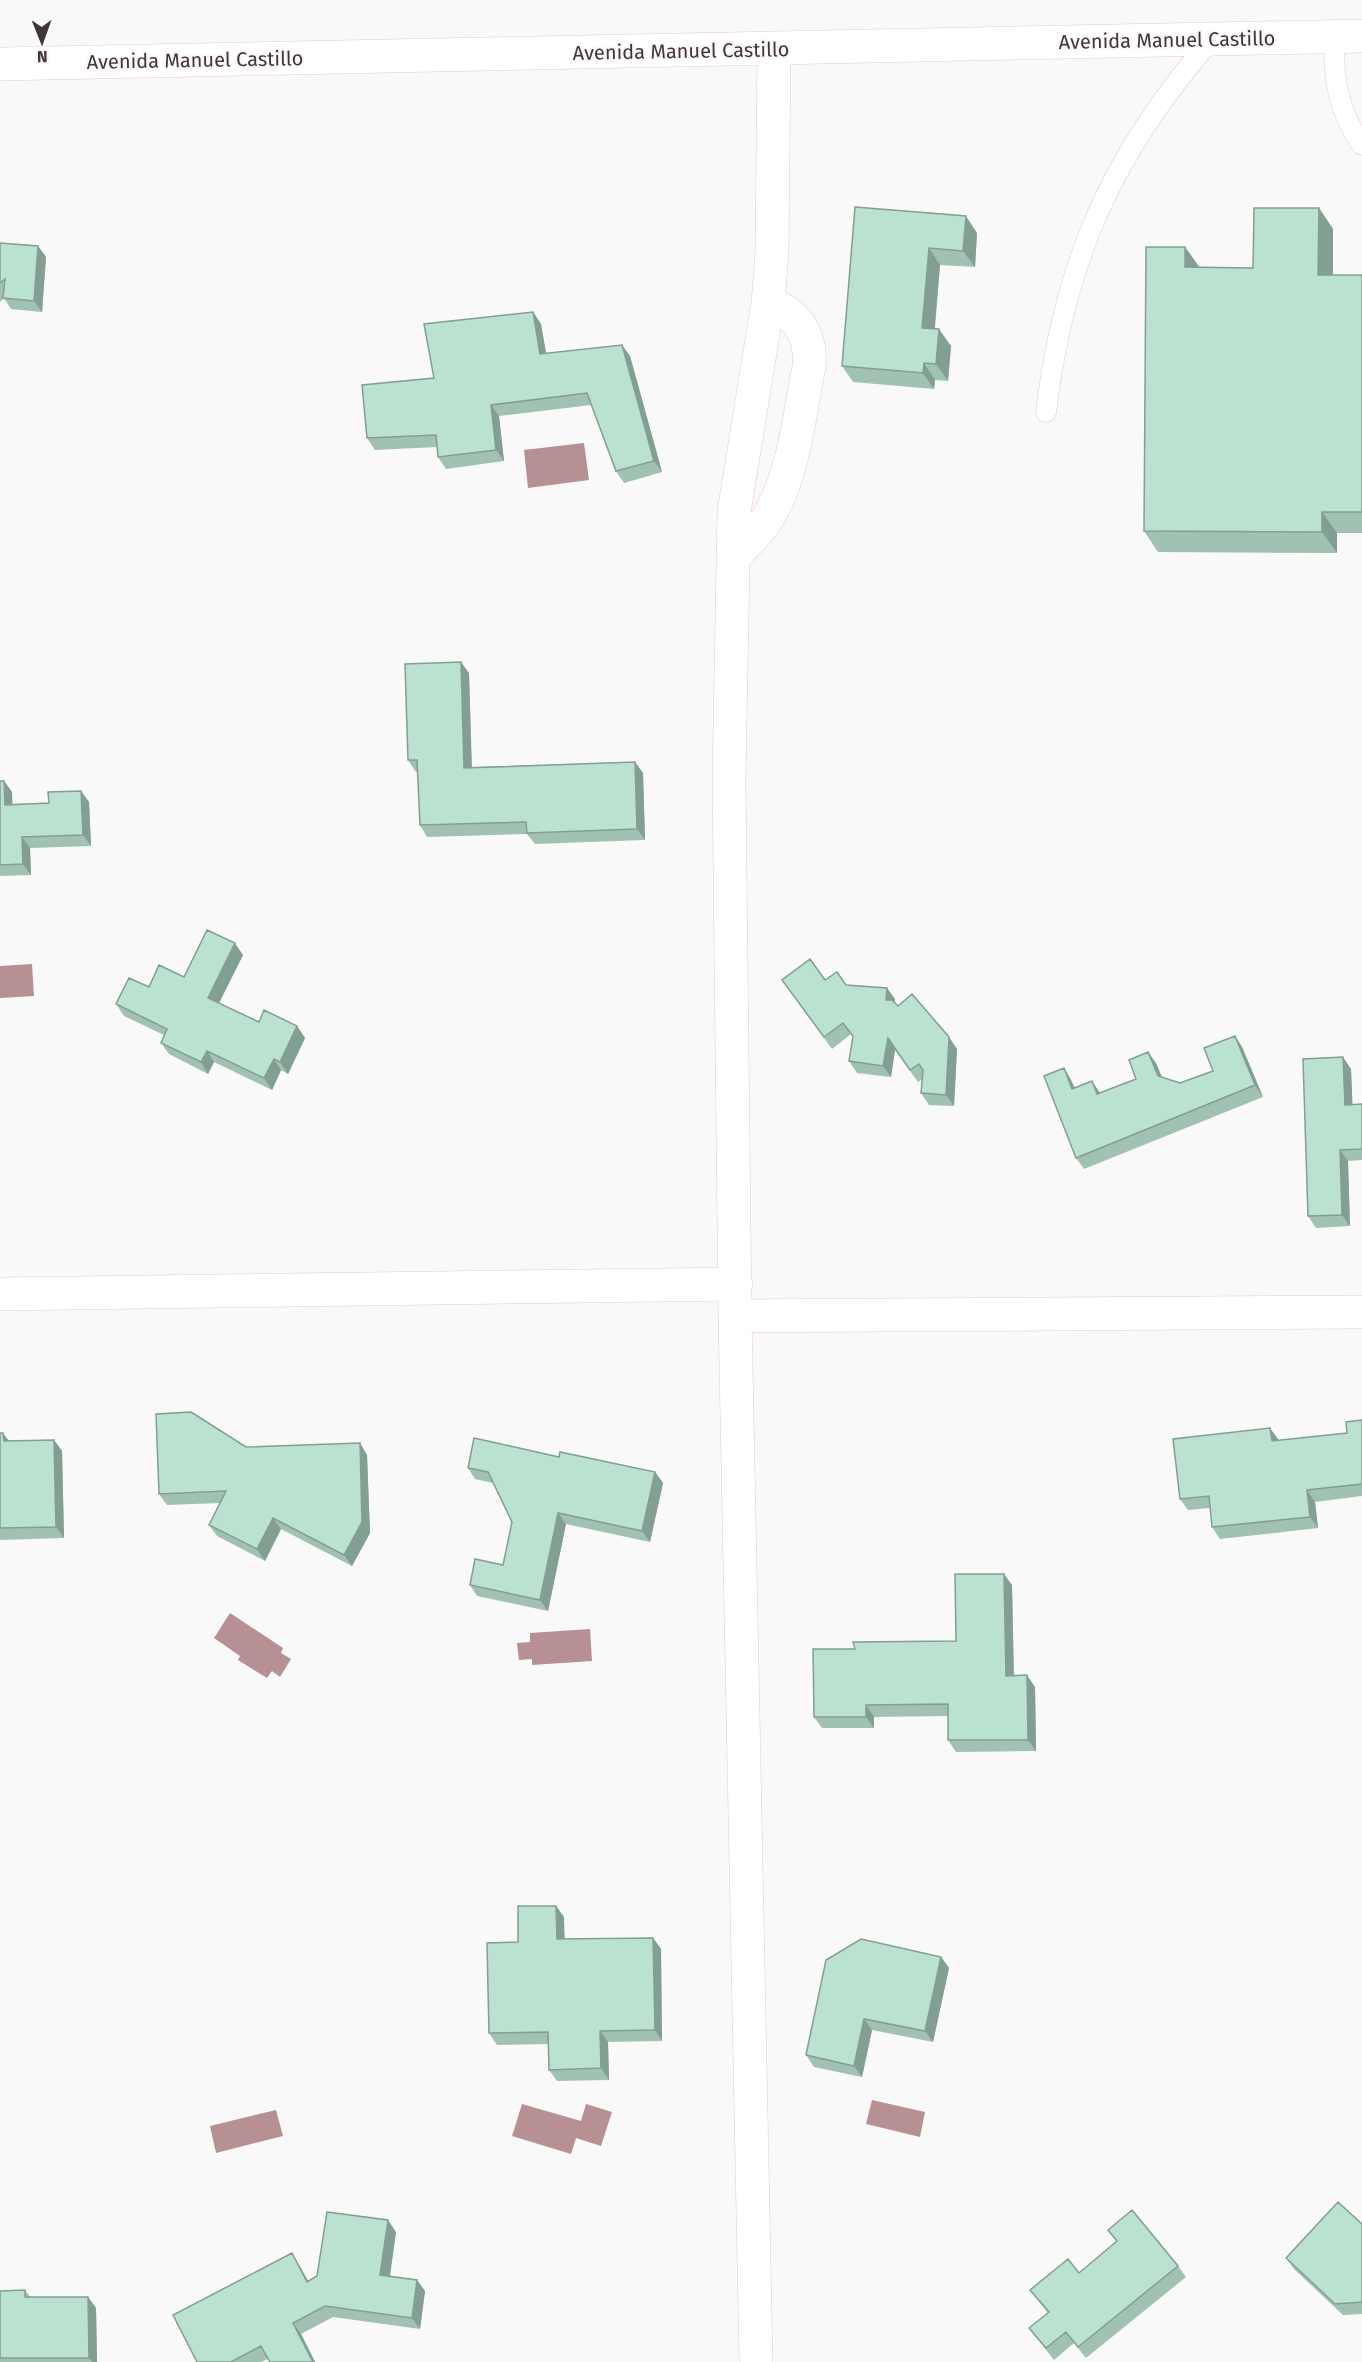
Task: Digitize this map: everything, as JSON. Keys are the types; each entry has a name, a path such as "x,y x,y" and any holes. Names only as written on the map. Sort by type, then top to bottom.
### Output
{"street":[{"name":"Avenida Manuel Castillo","path":"0,64 1349,36"},
{"path":"756,2362 736,1300 729,780 737,485 768,303 772,252 774,49"},
{"path":"734,556 770,514 782,488 809,367 810,353 801,325 792,315 768,303"},
{"path":"0,1294 736,1300 1362,1312"}],"lane":[{"path":"1349,36 1333,62 1336,88 1344,113 1362,145"},
{"path":"1046,412 1053,356 1065,302 1082,248 1104,196 1152,113 1212,39"}],"shaded area":[{"path":"584,443 589,480 528,488 524,450"},
{"path":"32,964 34,996 0,998 0,966"},
{"path":"230,1613 283,1648 281,1653 291,1659 280,1677 272,1671 267,1678 238,1660 240,1656 214,1638"},
{"path":"590,1629 592,1661 532,1665 532,1659 519,1660 517,1643 530,1642 530,1633"},
{"path":"872,2100 925,2112 920,2137 866,2124"},
{"path":"522,2104 581,2121 586,2104 612,2112 601,2146 576,2138 571,2154 512,2136"},
{"path":"276,2110 283,2136 216,2153 210,2126"}],"building":[{"path":"855,207 966,216 963,251 929,248 922,328 939,329 936,364 924,363 923,373 842,366"},
{"path":"1254,208 1319,208 1318,275 1362,275 1362,512 1322,512 1322,532 1144,531 1146,247 1185,247 1185,267 1253,268"},
{"path":"0,243 38,246 34,301 3,298 5,279 0,283"},
{"path":"533,312 540,354 622,345 654,461 616,471 587,393 491,405 496,450 438,457 436,435 367,438 362,385 434,378 424,324"},
{"path":"461,662 464,768 635,762 637,829 527,833 526,822 420,825 417,760 408,760 405,664"},
{"path":"0,781 4,781 5,805 49,803 48,792 81,791 83,835 22,837 23,864 0,865"},
{"path":"207,930 235,943 208,998 259,1022 264,1010 297,1026 280,1062 274,1059 264,1078 207,1051 201,1062 161,1043 167,1029 116,1004 129,978 149,987 159,965 184,977"},
{"path":"810,959 825,980 837,972 846,985 887,988 886,1000 892,1000 898,1006 912,994 949,1037 946,1095 921,1093 923,1070 919,1064 910,1070 888,1038 883,1066 849,1061 853,1036 843,1023 824,1037 782,980"},
{"path":"1235,1036 1255,1085 1076,1158 1044,1076 1064,1068 1072,1089 1092,1081 1097,1094 1136,1079 1129,1060 1148,1052 1158,1076 1180,1083 1213,1071 1204,1048"},
{"path":"1343,1057 1345,1105 1362,1104 1362,1149 1340,1150 1342,1215 1308,1216 1303,1059"},
{"path":"191,1412 246,1447 360,1443 362,1522 344,1555 273,1518 257,1549 209,1525 226,1491 159,1494 156,1414"},
{"path":"1362,1420 1362,1484 1307,1490 1310,1517 1212,1527 1209,1496 1180,1499 1173,1439 1270,1428 1272,1441 1347,1433 1346,1422"},
{"path":"0,1433 3,1433 4,1441 54,1440 56,1527 0,1528"},
{"path":"474,1438 559,1457 560,1452 655,1472 642,1531 558,1513 540,1600 470,1585 475,1559 503,1565 512,1522 488,1472 468,1468"},
{"path":"955,1574 1004,1574 1006,1676 1027,1675 1028,1740 948,1740 948,1704 866,1705 866,1717 814,1717 813,1649 855,1649 853,1642 956,1641"},
{"path":"518,1906 556,1906 557,1939 653,1938 655,2030 600,2031 601,2068 549,2070 548,2032 489,2033 487,1943 518,1942"},
{"path":"861,1939 941,1957 925,2031 864,2019 854,2066 806,2055 826,1960"},
{"path":"1338,2202 1362,2224 1362,2302 1335,2304 1286,2258"},
{"path":"1132,2210 1178,2266 1078,2347 1066,2332 1046,2348 1029,2328 1049,2312 1030,2290 1068,2259 1079,2273 1117,2241 1108,2230"},
{"path":"327,2212 388,2220 380,2275 417,2280 412,2318 325,2306 293,2323 313,2362 270,2362 261,2346 231,2362 197,2362 173,2315 292,2253 307,2282 317,2276"},
{"path":"25,2290 25,2297 88,2297 89,2358 0,2358 0,2291"}]}
